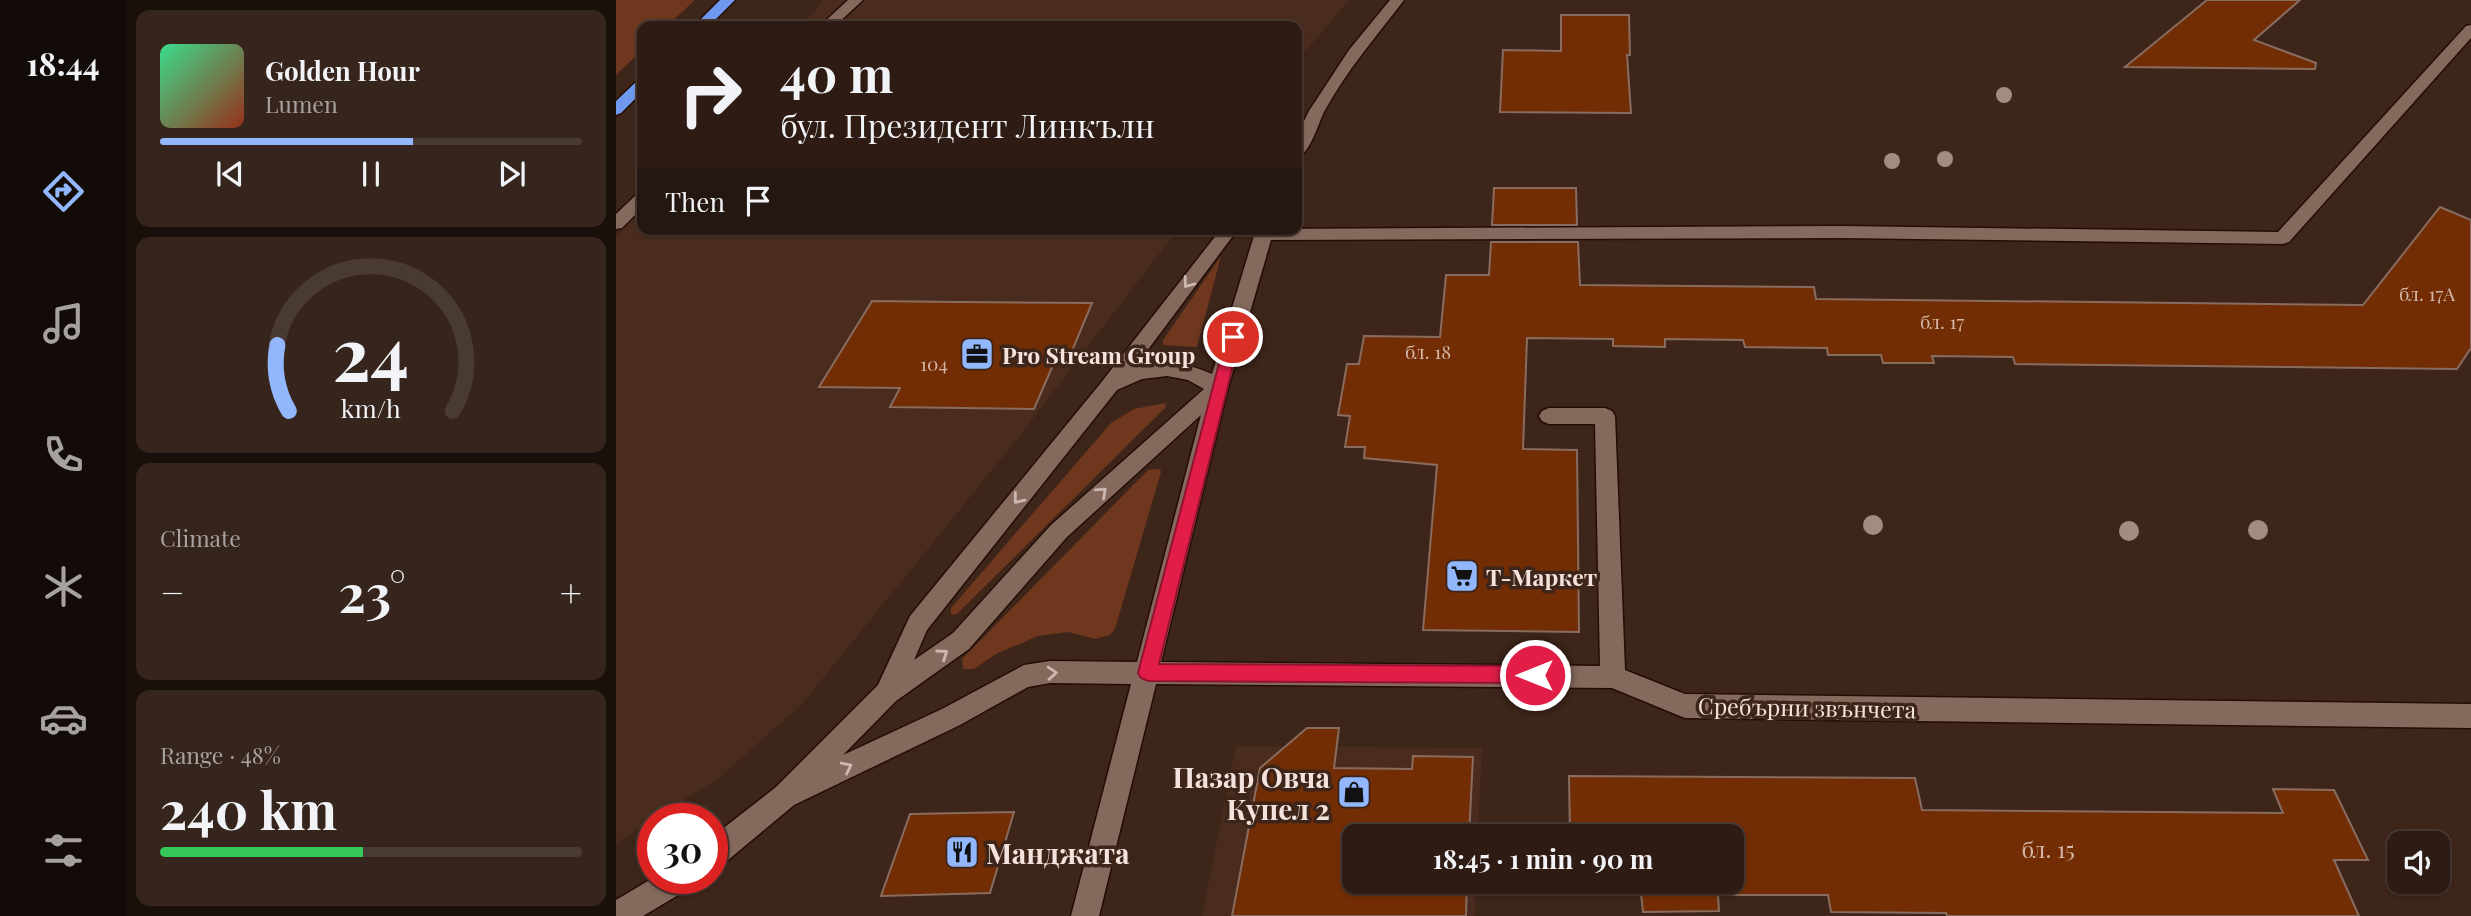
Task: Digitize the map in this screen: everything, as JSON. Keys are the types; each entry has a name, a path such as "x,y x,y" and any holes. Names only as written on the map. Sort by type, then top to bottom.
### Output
{"highway":[{"path":"706,21 728,0"},
{"path":"616,110 637,89"}],"street":[{"path":"833,21 856,0"},
{"path":"1302,139 1368,33 1397,0"},
{"path":"1302,231 1842,232 2283,238 2471,29"},
{"path":"616,224 637,205"},
{"path":"887,693 918,623 1107,389 1225,235"},
{"path":"1085,916 1219,388 1263,235"},
{"path":"1107,389 1123,379 1160,369 1195,373 1219,388"},
{"path":"728,842 785,796 887,693 961,641 1059,531 1219,388"},
{"path":"1549,416 1605,416 1613,677"},
{"name":"Сребърни звънчета","path":"785,796 951,717 1024,676 1050,672 1613,677 1685,706 2471,716"},
{"path":"616,916 653,894"}],"shaded area":[{"path":"616,0 695,0 672,21 637,21 637,55 616,75"},
{"path":"824,0 1349,0 1302,55 1302,21 805,21"},
{"path":"637,213 637,235 1173,235 1018,438 802,704 720,777 679,803 637,803 637,830 616,843 616,237"},
{"path":"1221,256 1197,347 1163,345 1163,340"},
{"path":"1165,403 1166,407 960,611 955,615 951,614 951,608 1111,423 1134,409"},
{"path":"1160,469 1115,629 1110,635 1095,639 1068,632 1038,636 996,654 974,669 963,669 962,659 1148,470"},
{"name":"Пазар Овча Купел 2","path":"1236,746 1482,748 1479,824 1342,824 1342,894 1476,894 1475,916 1202,916"}],"building":[{"path":"2207,0 2300,0 2254,40 2316,63 2315,69 2125,67"},
{"path":"1561,15 1629,15 1630,55 1627,55 1631,113 1500,112 1503,50 1561,51"},
{"path":"1494,188 1576,188 1577,225 1492,225"},
{"path":"2440,207 2471,220 2471,348 2457,369 2015,364 2013,357 1932,356 1934,363 1883,363 1881,355 1828,355 1827,348 1745,347 1743,340 1665,339 1665,347 1613,346 1613,339 1527,338 1523,449 1577,450 1579,632 1423,630 1437,465 1364,458 1365,447 1345,447 1350,416 1338,415 1347,364 1359,364 1364,336 1440,337 1446,275 1489,275 1491,242 1578,242 1580,285 1814,287 1816,299 2363,305"},
{"path":"872,301 1092,303 1072,351 1059,351 1034,409 890,407 900,388 819,387"},
{"name":"Пазар Овча Купел 2","path":"1307,728 1339,728 1334,768 1412,769 1413,756 1473,757 1470,824 1342,824 1342,894 1467,894 1466,916 1232,916 1260,768"},
{"path":"1569,776 1915,778 1922,810 2283,813 2273,789 2334,790 2368,860 2334,860 2359,916 1947,916 1946,913 1831,912 1828,895 1718,895 1719,911 1643,912 1641,894 1744,894 1744,824 1570,824"},
{"path":"1014,812 990,893 881,896 910,814"}],"place":[{"name":"Pro Stream Group","path":"977,354"},
{"name":"Т-Маркет","path":"1462,576"},
{"name":"Пазар Овча Купел 2","path":"1354,792"},
{"name":"Манджата","path":"962,852"}],"route":[{"path":"1233,337 1148,673 1535,675"}]}
